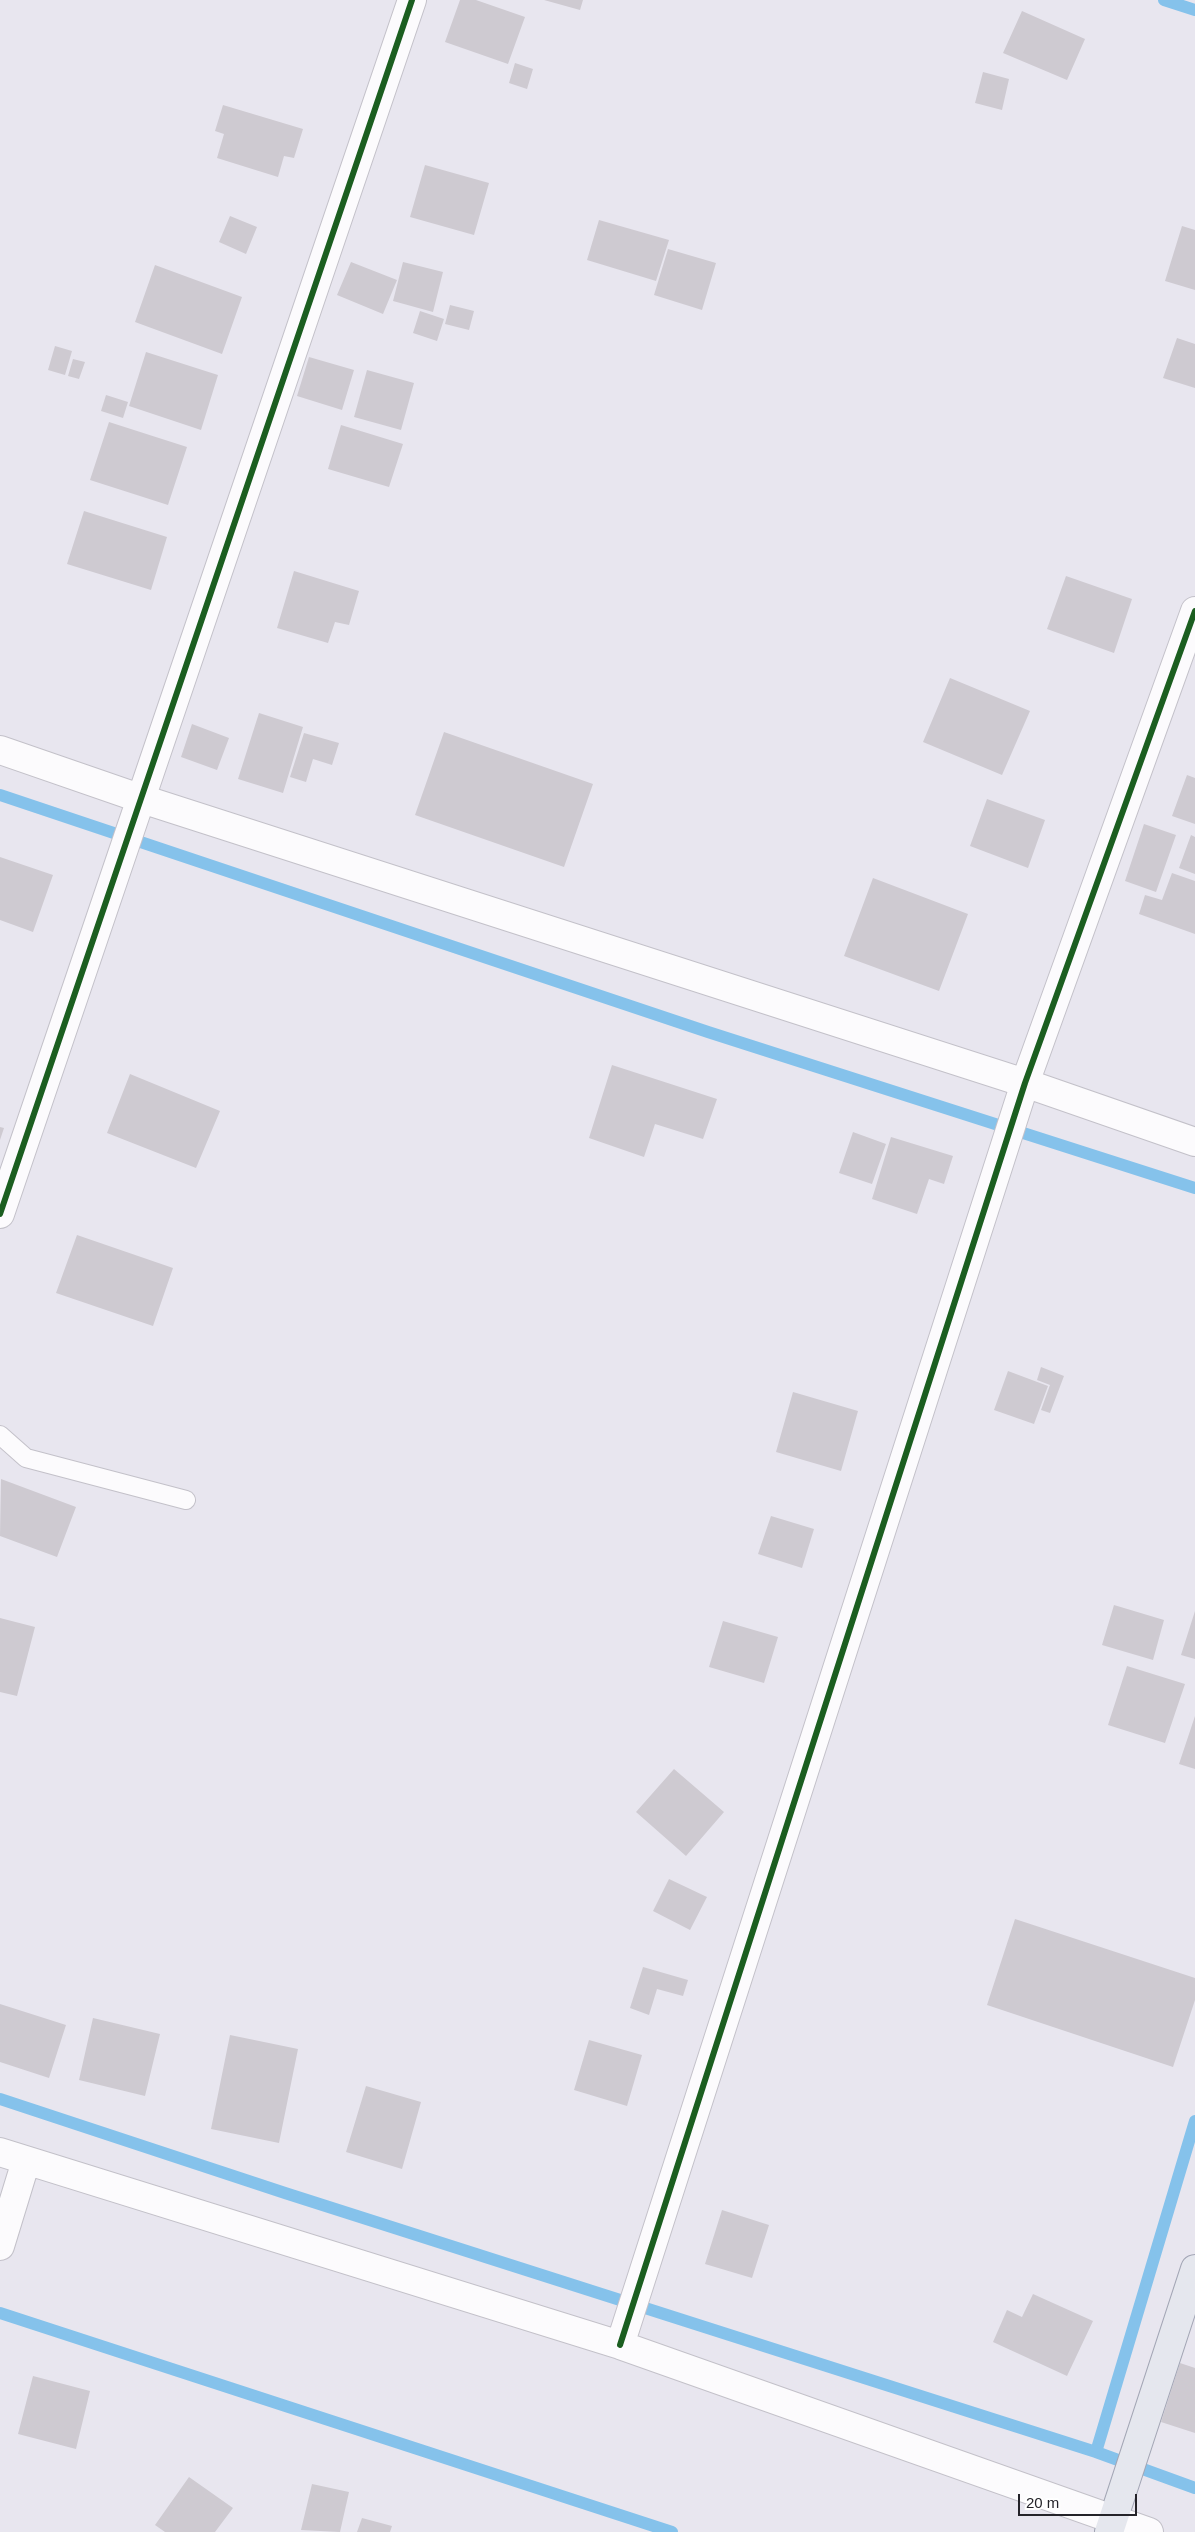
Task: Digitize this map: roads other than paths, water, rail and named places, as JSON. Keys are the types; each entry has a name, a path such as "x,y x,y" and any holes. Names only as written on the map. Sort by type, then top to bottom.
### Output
{"main road":[{"path":"1111,2526 1195,2268"}],"street":[{"path":"0,1214 412,0"},
{"path":"620,2343 1024,1083 1195,611"},
{"path":"0,750 142,799 1024,1083 1195,1142"},
{"path":"0,2152 620,2343 1111,2526 1149,2532"},
{"path":"0,2246 26,2161"}],"lane":[{"path":"0,1435 26,1458 186,1500"}],"waterway":[{"path":"1164,0 1195,10"},
{"path":"0,795 708,1032 1195,1188"},
{"path":"0,2099 285,2193 1096,2452 1195,2488"},
{"path":"1096,2452 1195,2121"},
{"path":"0,2313 672,2532"}]}
